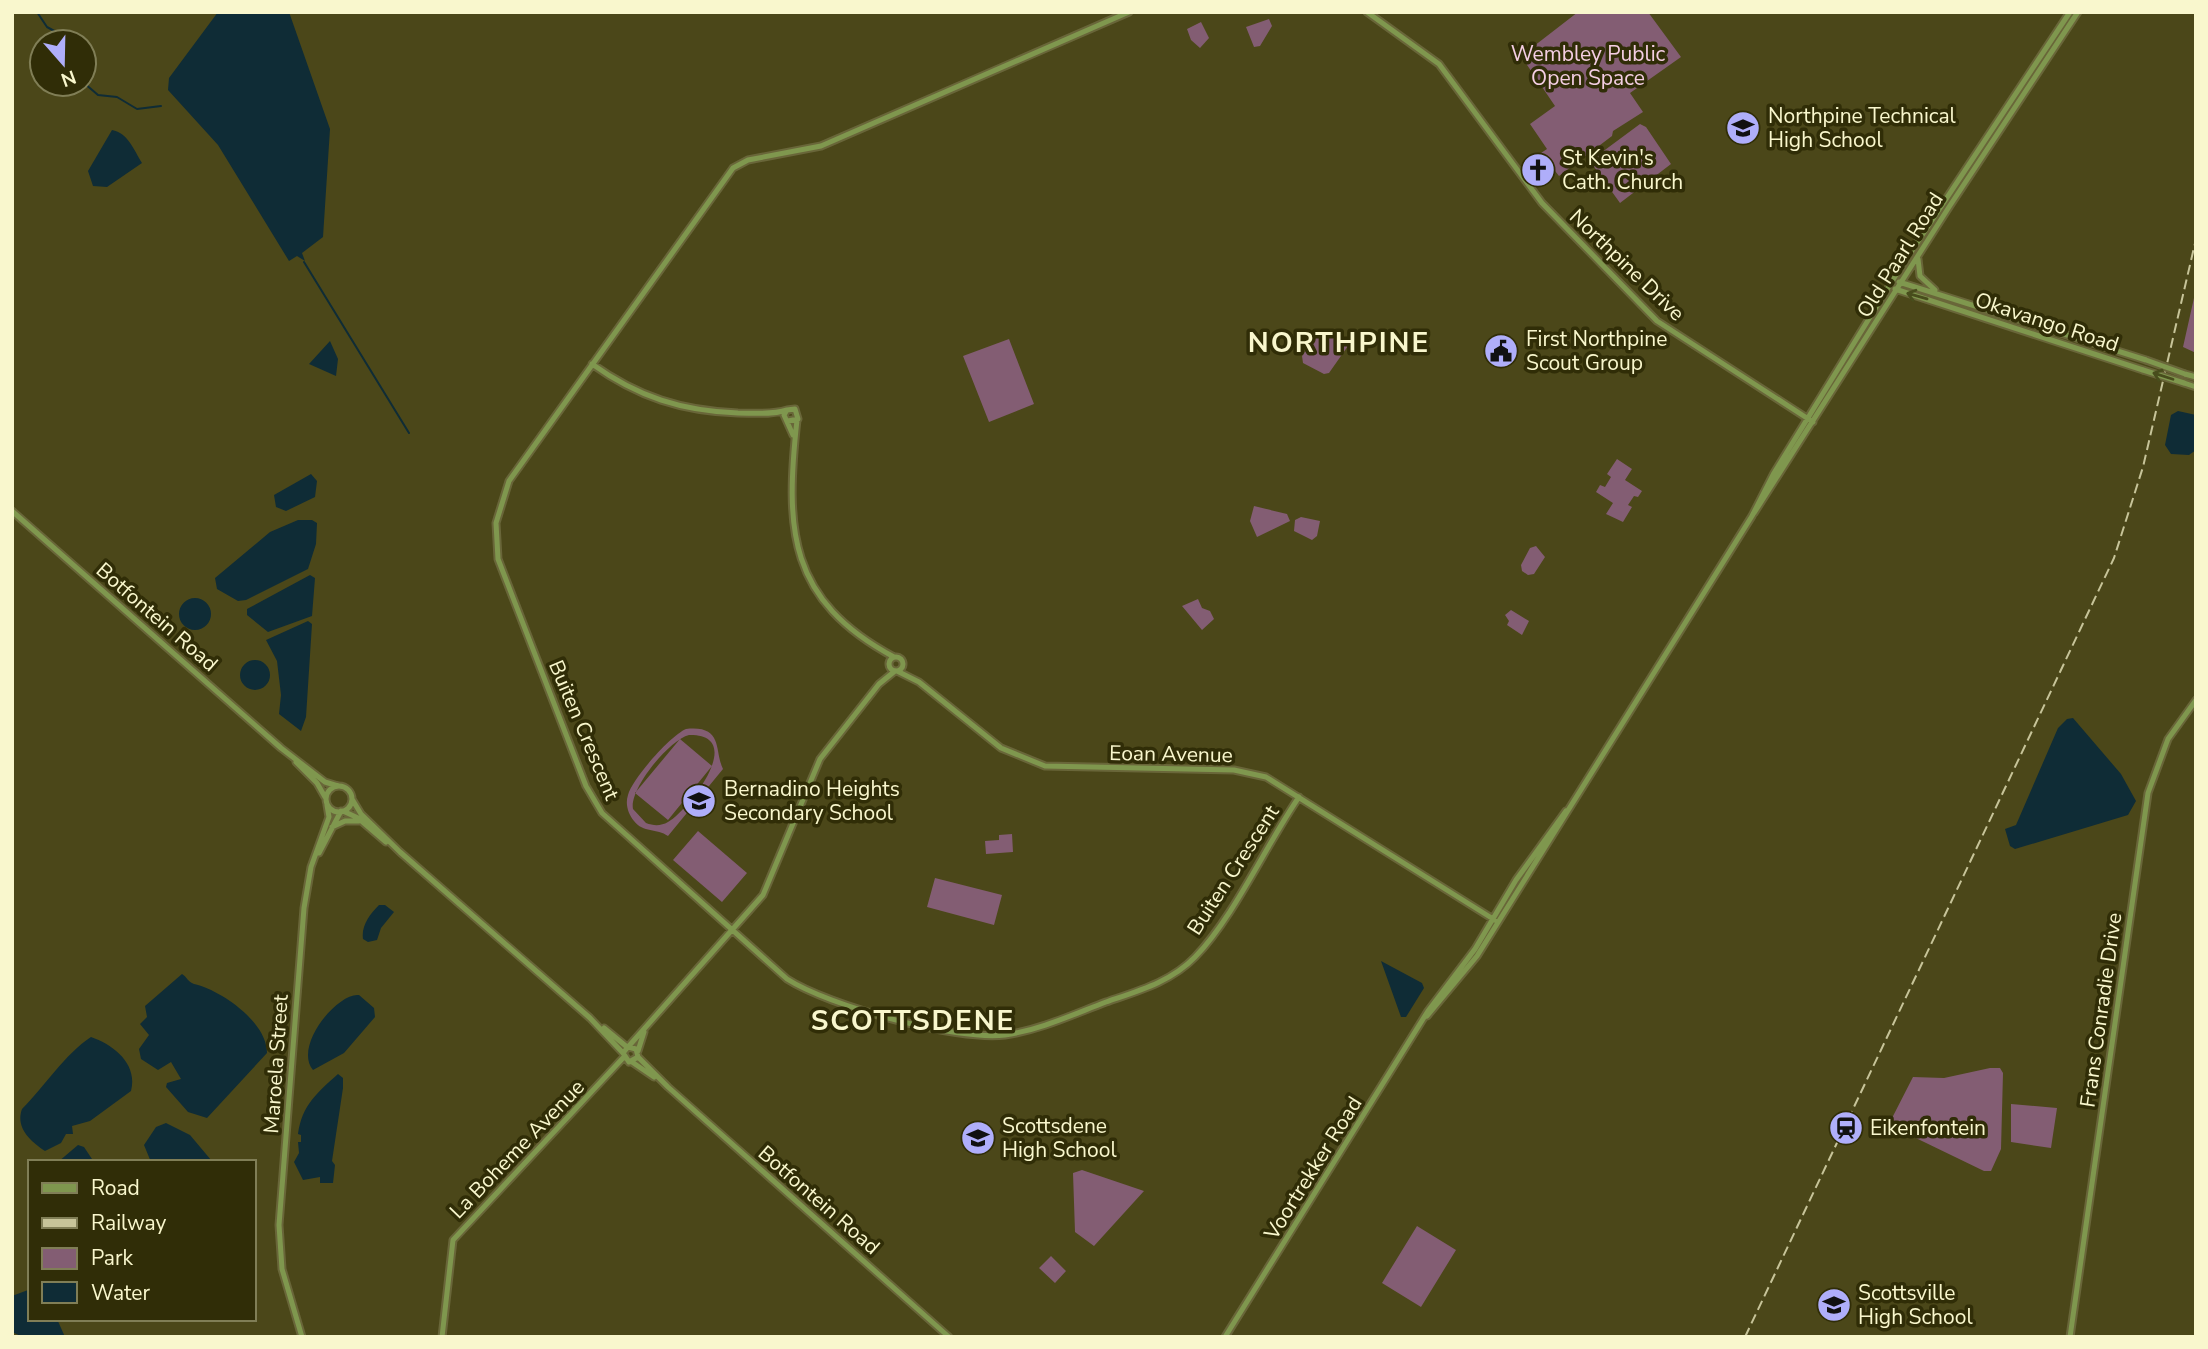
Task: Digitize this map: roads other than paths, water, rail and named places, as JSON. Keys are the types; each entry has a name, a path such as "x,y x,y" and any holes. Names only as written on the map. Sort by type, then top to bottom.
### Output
{"street":[{"name":"Buiten Crescent","path":"1129,12 821,146 748,160 736,166 509,481 496,523 498,559 586,786 597,807 617,830 788,979 808,993 828,1000 956,1033 984,1036 1017,1032 1146,988 1187,964 1215,931 1299,797"},
{"name":"Northpine Drive","path":"1367,12 1439,64 1542,203 1657,321 1811,420"},
{"name":"Old Paarl Road","path":"1496,920 1752,516 1893,279 2070,12"},
{"name":"Old Paarl Road","path":"1811,420 2078,12"},
{"path":"1918,255 1920,276 1941,294"},
{"name":"Okavango Road","path":"1893,279 2196,377"},
{"name":"Okavango Road","path":"1889,286 2196,387"},
{"path":"592,364 635,391 675,406 702,411 797,411 793,526 804,571 819,597 834,614 875,647 894,657 879,684"},
{"path":"787,410 787,421 794,444"},
{"path":"765,413 787,421 797,420"},
{"name":"Botfontein Road","path":"12,510 281,748 317,783 327,802"},
{"path":"875,647 889,664"},
{"name":"Eoan Avenue","path":"894,657 901,658 903,665 919,682 992,742 1026,760 1061,768 1234,769 1266,778 1496,920"},
{"name":"Eoan Avenue","path":"889,664 896,671 919,682"},
{"path":"879,684 903,665"},
{"name":"La Boheme Avenue","path":"442,1337 449,1250 453,1240 614,1071 625,1051 733,931 768,886 820,759 879,684"},
{"name":"Frans Conradie Drive","path":"2070,1337 2148,793 2168,739 2196,700"},
{"name":"Botfontein Road","path":"281,748 325,782 338,786"},
{"path":"400,852 361,814 348,789 338,786 328,792 327,802 334,810 342,811 362,822 400,852 625,1051 638,1054"},
{"path":"342,811 350,805 352,799"},
{"name":"Maroela Street","path":"302,1337 282,1269 279,1225 304,908 310,875 329,817 327,802"},
{"name":"Maroela Street","path":"310,875 330,829 342,811"},
{"path":"330,829 345,821 362,822"},
{"name":"Voortrekker Road","path":"1225,1337 1427,1016 1467,969 1496,920"},
{"name":"La Boheme Avenue","path":"614,1071 631,1062 638,1054 644,1032"},
{"name":"Botfontein Road","path":"625,1051 631,1062 668,1087"},
{"name":"Botfontein Road","path":"638,1054 668,1087 949,1337"}],"water":[{"path":"218,12 289,12 330,129 323,237 302,253 305,261 297,256 289,261 218,145 168,90 169,78"},
{"path":"112,130 126,138 142,163 107,187 93,186 88,171"},
{"path":"330,341 338,359 336,376 309,364"},
{"path":"2178,411 2196,415 2196,450 2189,455 2171,454 2165,445 2171,415"},
{"path":"311,474 317,481 315,497 286,511 276,507 274,495"},
{"path":"298,520 312,520 317,523 316,544 308,569 246,600 238,601 217,589 215,578 270,532"},
{"path":"310,575 315,578 312,616 268,632 247,615 247,609"},
{"path":"195,598 206,603 211,614 206,625 195,630 184,625 179,614 184,603"},
{"path":"308,621 312,624 306,717 301,731 279,714 281,695 277,661 266,640"},
{"path":"255,660 266,664 270,675 266,686 255,690 244,686 240,675 244,664"},
{"path":"2073,718 2121,774 2136,801 2128,815 2015,849 2010,846 2005,829 2016,825 2058,728 2067,719"},
{"path":"379,905 385,905 394,912 381,928 377,940 368,942 363,939 363,929 369,916"},
{"path":"1381,961 1422,983 1424,988 1406,1017 1401,1017"},
{"path":"182,974 192,983 217,993 241,1009 265,1041 267,1053 207,1118 188,1112 166,1087 167,1083 181,1079 171,1062 158,1070 141,1059 139,1049 149,1035 140,1024 147,1017 145,1006"},
{"path":"359,995 374,1008 375,1017 344,1053 313,1070 308,1060 313,1035 340,1002 350,996"},
{"path":"91,1037 116,1050 122,1057 131,1072 131,1091 90,1121 72,1126 73,1134 66,1134 61,1143 45,1151 26,1134 20,1116 22,1109 64,1061"},
{"path":"338,1074 343,1078 343,1088 332,1161 335,1165 333,1183 320,1183 320,1177 303,1180 294,1162 299,1153 298,1142 301,1142 301,1135 298,1134 300,1124 312,1100"},
{"path":"166,1123 190,1135 211,1160 150,1160 144,1145 156,1127"},
{"path":"78,1145 84,1147 93,1160 60,1160"},
{"path":"28,1290 28,1321 58,1321 65,1337 23,1337 12,1332 12,1296"}],"waterway":[{"path":"37,12 49,28"},
{"path":"98,95 117,97 137,109 161,106"},
{"path":"304,262 409,433"}],"railway":[{"path":"1745,1337 2114,558 2143,467 2196,239"}],"place":[{"name":"Northpine Technical High School","path":"1743,128"},
{"name":"St Kevin's Cath. Church","path":"1538,170"},
{"name":"First Northpine Scout Group","path":"1501,351"},
{"name":"Bernadino Heights Secondary School","path":"699,801"},
{"name":"Eikenfontein","path":"1846,1128"},
{"name":"Scottsdene High School","path":"978,1138"},
{"name":"Scottsville High School","path":"1834,1305"}],"district":[{"name":"NORTHPINE","path":"1339,343"},
{"name":"SCOTTSDENE","path":"913,1021"}],"park label":[{"name":"Wembley Public Open Space","path":"1588,66"}]}
